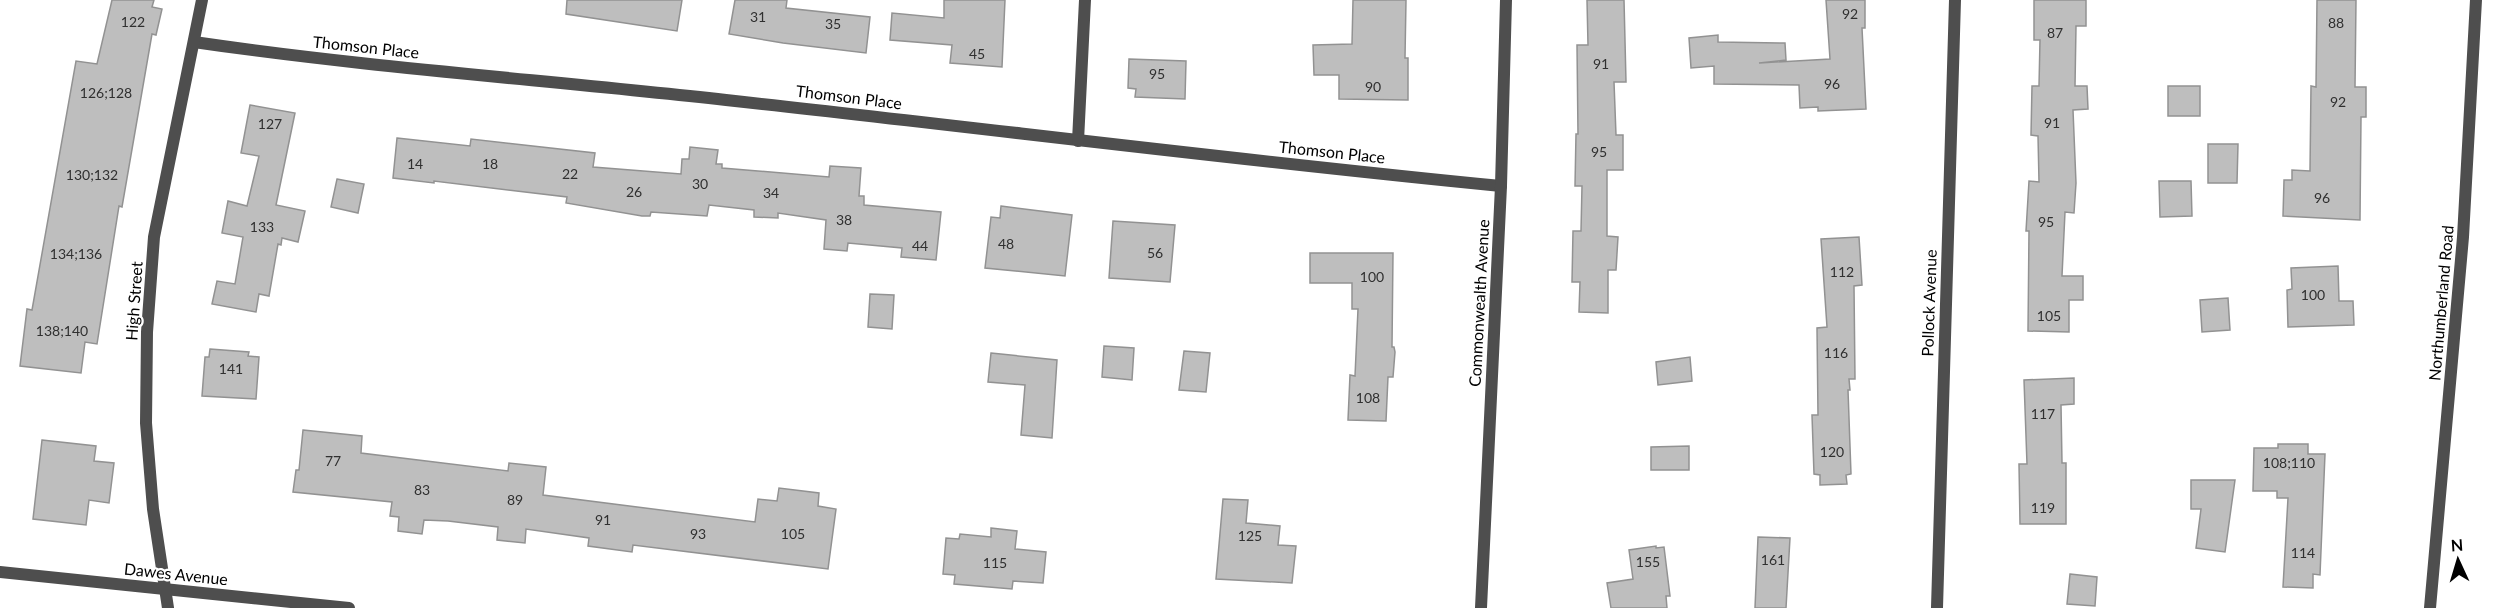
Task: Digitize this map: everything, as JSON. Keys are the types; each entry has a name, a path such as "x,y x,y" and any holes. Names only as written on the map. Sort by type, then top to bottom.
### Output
{"street":[{"name":"High Street","path":"168,608 153,509 146,423 147,332 154,237 202,0"},
{"path":"1078,141 1085,0"},
{"name":"Commonwealth Avenue","path":"1481,608 1501,186 1506,0"},
{"name":"Pollock Avenue","path":"1936,608 1956,0"},
{"name":"Northumberland Road","path":"2430,608 2463,237 2476,0"},
{"name":"Thomson Place","path":"194,42 365,64 552,81 1501,186"},
{"name":"Dawes Avenue","path":"0,573 349,608"}],"building":[{"path":"112,0 154,0 152,7 162,9 156,35 152,34 122,207 119,206 97,344 85,342 81,373 20,366 27,309 32,310 76,61 97,64"},
{"path":"567,0 682,0 677,31 566,14"},
{"path":"735,0 787,0 786,8 870,17 866,53 729,34"},
{"path":"944,0 1005,0 1002,67 950,63 952,45 890,40 892,13 944,18"},
{"path":"1353,0 1406,0 1405,58 1408,58 1408,100 1339,99 1339,75 1314,75 1313,45 1352,44"},
{"path":"1587,0 1624,0 1626,82 1614,82 1616,135 1623,135 1623,170 1607,170 1607,236 1618,237 1616,270 1608,270 1608,313 1579,312 1580,282 1572,282 1573,231 1581,231 1582,186 1575,186 1576,134 1578,134 1577,45 1588,45"},
{"path":"1826,0 1865,0 1865,28 1862,28 1866,109 1818,111 1818,107 1800,108 1799,85 1714,84 1714,66 1691,68 1689,38 1718,35 1718,42 1785,43 1786,60 1759,63 1830,59"},
{"path":"2034,0 2086,0 2086,26 2076,26 2075,86 2087,86 2088,109 2073,110 2076,183 2074,213 2065,212 2062,276 2083,276 2083,300 2069,300 2069,332 2028,331 2029,231 2026,231 2029,181 2039,182 2038,136 2031,135 2032,86 2039,86 2040,40 2034,40"},
{"path":"2317,0 2356,0 2355,87 2366,87 2366,117 2361,117 2360,220 2283,216 2284,180 2292,180 2292,170 2310,171 2311,86 2316,87"},
{"path":"1129,59 1186,61 1185,99 1135,97 1136,89 1128,88"},
{"path":"2168,86 2200,86 2200,116 2168,116"},
{"path":"250,105 295,113 276,205 305,211 298,242 282,238 281,245 278,244 269,296 259,294 256,312 212,304 217,281 235,284 243,237 222,233 228,201 247,206 259,156 241,153"},
{"path":"397,138 470,146 471,139 595,153 593,167 681,174 682,159 689,159 690,147 718,150 716,164 722,164 722,168 829,177 830,166 861,168 859,196 864,196 864,205 941,212 936,260 901,257 902,248 848,243 847,251 824,249 826,220 778,213 778,218 754,217 754,210 709,205 707,216 651,212 650,216 642,216 566,203 567,197 393,178"},
{"path":"2208,144 2238,144 2237,183 2208,183"},
{"path":"337,179 364,184 358,213 331,207"},
{"path":"2159,181 2191,181 2192,216 2160,217"},
{"path":"1001,206 1072,215 1065,276 985,268 991,217 1000,218"},
{"path":"1113,221 1175,225 1170,282 1109,278"},
{"path":"1859,237 1862,285 1854,286 1855,379 1849,379 1850,390 1848,390 1851,474 1846,475 1847,484 1820,485 1820,475 1814,474 1812,415 1818,415 1817,328 1827,327 1821,239"},
{"path":"1310,253 1393,253 1392,347 1395,352 1393,377 1388,377 1386,421 1348,420 1350,375 1355,376 1358,309 1352,309 1352,283 1310,283"},
{"path":"2338,266 2339,301 2353,301 2354,325 2288,327 2287,290 2292,289 2291,268"},
{"path":"870,294 894,295 892,329 868,327"},
{"path":"2228,298 2230,330 2202,332 2200,300"},
{"path":"1104,346 1134,348 1132,380 1102,377"},
{"path":"210,349 249,352 248,356 259,357 256,399 202,396 205,357 209,357"},
{"path":"1184,351 1210,353 1206,392 1179,390"},
{"path":"991,353 1057,360 1052,438 1021,435 1025,385 988,382"},
{"path":"1690,357 1692,381 1658,385 1656,362"},
{"path":"2074,378 2074,404 2061,405 2062,463 2066,463 2066,524 2020,524 2019,464 2027,464 2024,380"},
{"path":"303,430 362,436 361,453 508,471 509,463 546,467 543,495 755,522 758,499 777,501 779,488 819,493 818,506 836,509 828,569 633,545 632,552 588,546 589,538 526,529 525,543 497,540 498,527 448,521 424,520 422,534 398,531 399,517 390,516 392,502 293,492 296,470 299,470"},
{"path":"42,440 96,446 94,461 114,463 109,503 89,500 86,525 33,519"},
{"path":"2278,444 2308,444 2308,454 2325,454 2320,575 2313,574 2313,588 2283,587 2288,498 2277,498 2277,491 2253,491 2254,448 2278,448"},
{"path":"1689,446 1689,470 1651,470 1651,447"},
{"path":"2191,480 2235,480 2225,552 2196,548 2201,509 2191,509"},
{"path":"1223,499 1248,500 1246,523 1280,526 1278,545 1296,546 1292,583 1216,579"},
{"path":"991,528 1017,531 1015,549 1046,552 1043,583 1013,581 1012,589 954,584 955,575 943,574 946,538 959,539 960,534 991,537"},
{"path":"1758,537 1790,538 1786,608 1755,608"},
{"path":"1656,546 1656,548 1664,547 1670,596 1666,596 1667,608 1611,608 1607,583 1633,579 1629,550"},
{"path":"2070,574 2097,577 2095,606 2067,604"}]}
